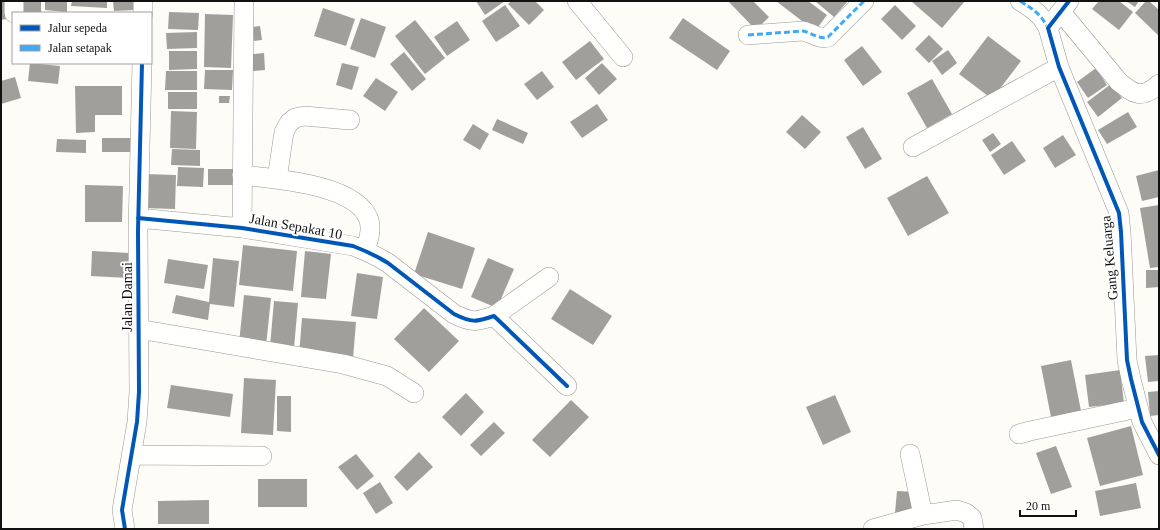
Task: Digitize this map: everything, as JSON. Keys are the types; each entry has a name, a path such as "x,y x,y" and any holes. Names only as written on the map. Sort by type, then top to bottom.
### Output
{"street":[{"path":"14,1 14,12"},
{"path":"143,1 143,12"},
{"path":"242,228 244,1"},
{"path":"577,1 623,57"},
{"path":"748,35 803,31 825,38 828,37 864,1"},
{"name":"Gang Keluarga","path":"1020,1 1037,11 1048,28 1059,67 1119,213 1127,360 1159,455"},
{"path":"1048,28 1065,7 1119,82 1127,89 1138,94 1145,93 1152,90 1159,84"},
{"name":"Jalan Damai","path":"124,529 122,510 137,422 139,392 138,218 142,64"},
{"path":"913,147 1059,67"},
{"path":"277,179 284,132 289,123 295,118 304,116 350,120"},
{"path":"242,175 304,183 347,197 364,211 369,221 370,235 365,251"},
{"name":"Jalan Sepakat 10","path":"138,218 242,228 353,246 378,256 454,314 465,320 476,321 494,316 549,277"},
{"path":"494,316 567,386"},
{"path":"138,329 342,364 387,376 414,393"},
{"path":"1018,434 1030,431 1146,417"},
{"path":"910,454 923,515"},
{"path":"131,455 262,456"},
{"path":"873,529 923,515 957,510 966,513 972,518 974,529"}],"building":[{"path":"8,1 11,18 1,20 1,2"},
{"path":"23,1 41,1 41,12 23,12"},
{"path":"45,1 67,1 67,12 45,10"},
{"path":"72,1 107,1 107,8 71,6"},
{"path":"113,1 134,1 135,10 114,11"},
{"path":"476,1 505,1 485,15"},
{"path":"511,1 535,1 544,10 529,25 508,4"},
{"path":"728,1 753,1 769,17 756,30"},
{"path":"776,1 808,1 827,15 815,31"},
{"path":"815,1 848,1 834,17"},
{"path":"911,1 965,1 942,28"},
{"path":"1099,1 1119,1 1133,12 1119,30 1092,9"},
{"path":"1126,1 1139,1 1135,7"},
{"path":"1146,1 1149,1 1159,10 1159,36 1135,13"},
{"path":"505,5 520,26 496,42 482,21"},
{"path":"895,5 916,26 902,40 881,19"},
{"path":"323,8 355,19 346,46 314,36"},
{"path":"169,12 199,13 198,30 168,29"},
{"path":"205,14 233,15 231,68 204,67"},
{"path":"361,18 386,27 375,58 350,49"},
{"path":"683,18 730,51 717,70 669,38"},
{"path":"415,20 445,58 425,74 395,36"},
{"path":"457,21 470,40 447,56 434,37"},
{"path":"260,26 262,40 254,41 252,27"},
{"path":"197,32 197,48 167,49 166,33"},
{"path":"929,35 943,49 929,63 915,49"},
{"path":"988,36 1021,61 992,99 959,74"},
{"path":"590,41 604,59 576,80 562,62"},
{"path":"862,46 882,72 863,86 844,60"},
{"path":"948,50 957,63 942,75 932,61"},
{"path":"169,51 197,51 197,69 169,70"},
{"path":"404,52 426,79 412,91 390,64"},
{"path":"264,53 265,70 253,71 253,54"},
{"path":"342,63 359,67 352,90 336,85"},
{"path":"602,63 617,79 599,95 585,78"},
{"path":"30,64 60,66 58,84 28,81"},
{"path":"1096,68 1107,85 1088,98 1077,82"},
{"path":"205,70 233,70 232,90 204,89"},
{"path":"166,71 197,71 197,90 165,90"},
{"path":"542,71 554,87 537,100 524,84"},
{"path":"15,77 21,98 1,104 1,81"},
{"path":"376,78 398,92 385,111 363,96"},
{"path":"932,79 952,114 927,128 907,93"},
{"path":"1111,84 1122,98 1098,117 1087,102"},
{"path":"75,86 122,86 122,115 95,115 95,132 76,133"},
{"path":"168,92 197,92 197,109 168,109"},
{"path":"219,96 230,96 229,103 219,103"},
{"path":"597,104 608,120 582,138 570,122"},
{"path":"171,111 197,112 196,149 170,148"},
{"path":"1128,112 1137,127 1107,144 1098,130"},
{"path":"802,115 821,132 805,149 786,132"},
{"path":"497,119 528,133 523,144 492,130"},
{"path":"473,124 489,134 480,150 463,140"},
{"path":"863,127 882,159 865,169 846,137"},
{"path":"993,133 1001,144 990,152 982,140"},
{"path":"1063,135 1076,155 1055,168 1043,148"},
{"path":"102,138 138,138 138,152 102,152"},
{"path":"57,139 86,140 86,153 56,152"},
{"path":"1012,141 1026,161 1004,175 991,155"},
{"path":"172,149 200,150 200,166 171,165"},
{"path":"178,167 204,168 203,187 177,186"},
{"path":"208,169 239,169 239,185 208,185"},
{"path":"1159,170 1159,197 1142,201 1136,176"},
{"path":"144,174 176,175 175,209 143,208"},
{"path":"927,176 949,213 908,236 887,198"},
{"path":"85,185 123,186 122,222 85,222"},
{"path":"1159,205 1159,267 1150,268 1140,208"},
{"path":"428,232 475,248 462,289 414,274"},
{"path":"243,245 297,251 293,291 239,285"},
{"path":"92,251 130,253 128,278 91,276"},
{"path":"305,251 331,254 326,299 301,297"},
{"path":"213,258 239,261 234,307 210,304 208,320 172,313 176,295 209,302"},
{"path":"488,258 514,269 497,308 471,297"},
{"path":"168,259 208,265 204,289 164,283"},
{"path":"1146,270 1159,270 1159,287 1146,288"},
{"path":"357,273 383,277 377,319 351,316"},
{"path":"570,289 612,316 593,345 551,319"},
{"path":"244,295 271,298 266,346 239,343"},
{"path":"274,301 298,303 294,348 270,346"},
{"path":"424,308 459,341 429,372 394,339"},
{"path":"302,318 356,322 353,359 299,355"},
{"path":"1159,355 1159,381 1148,382 1145,356"},
{"path":"1071,360 1081,411 1051,417 1041,366"},
{"path":"1120,370 1124,403 1089,407 1085,375"},
{"path":"244,378 276,380 273,435 241,433"},
{"path":"171,385 233,394 230,417 167,408"},
{"path":"1159,391 1159,415 1150,416 1148,392"},
{"path":"466,393 484,412 461,436 442,417"},
{"path":"835,395 851,432 823,445 806,407"},
{"path":"277,396 291,396 291,432 277,431"},
{"path":"571,400 589,417 550,457 532,440"},
{"path":"494,422 505,433 481,456 470,445"},
{"path":"1131,426 1143,475 1100,486 1087,438"},
{"path":"1056,446 1072,487 1051,494 1036,453"},
{"path":"419,452 433,467 407,491 394,477"},
{"path":"356,454 374,476 357,490 338,467"},
{"path":"258,479 307,479 307,507 258,507"},
{"path":"380,482 393,503 376,514 363,493"},
{"path":"1136,483 1141,508 1100,516 1095,491"},
{"path":"897,491 916,492 914,515 895,513"},
{"path":"209,500 209,524 158,524 158,501"}],"marked path":[{"path":"748,35 803,31 825,38 828,37 864,1"},
{"path":"1020,1 1036,12 1048,28"}],"cycle path":[{"path":"1069,1 1048,28 1059,67 1119,213 1127,360 1142,422 1159,455"},
{"path":"125,529 122,510 137,422 139,392 138,231 142,64"},
{"path":"138,218 242,228 353,246 388,263 454,314 474,321 494,316 567,386"}]}
